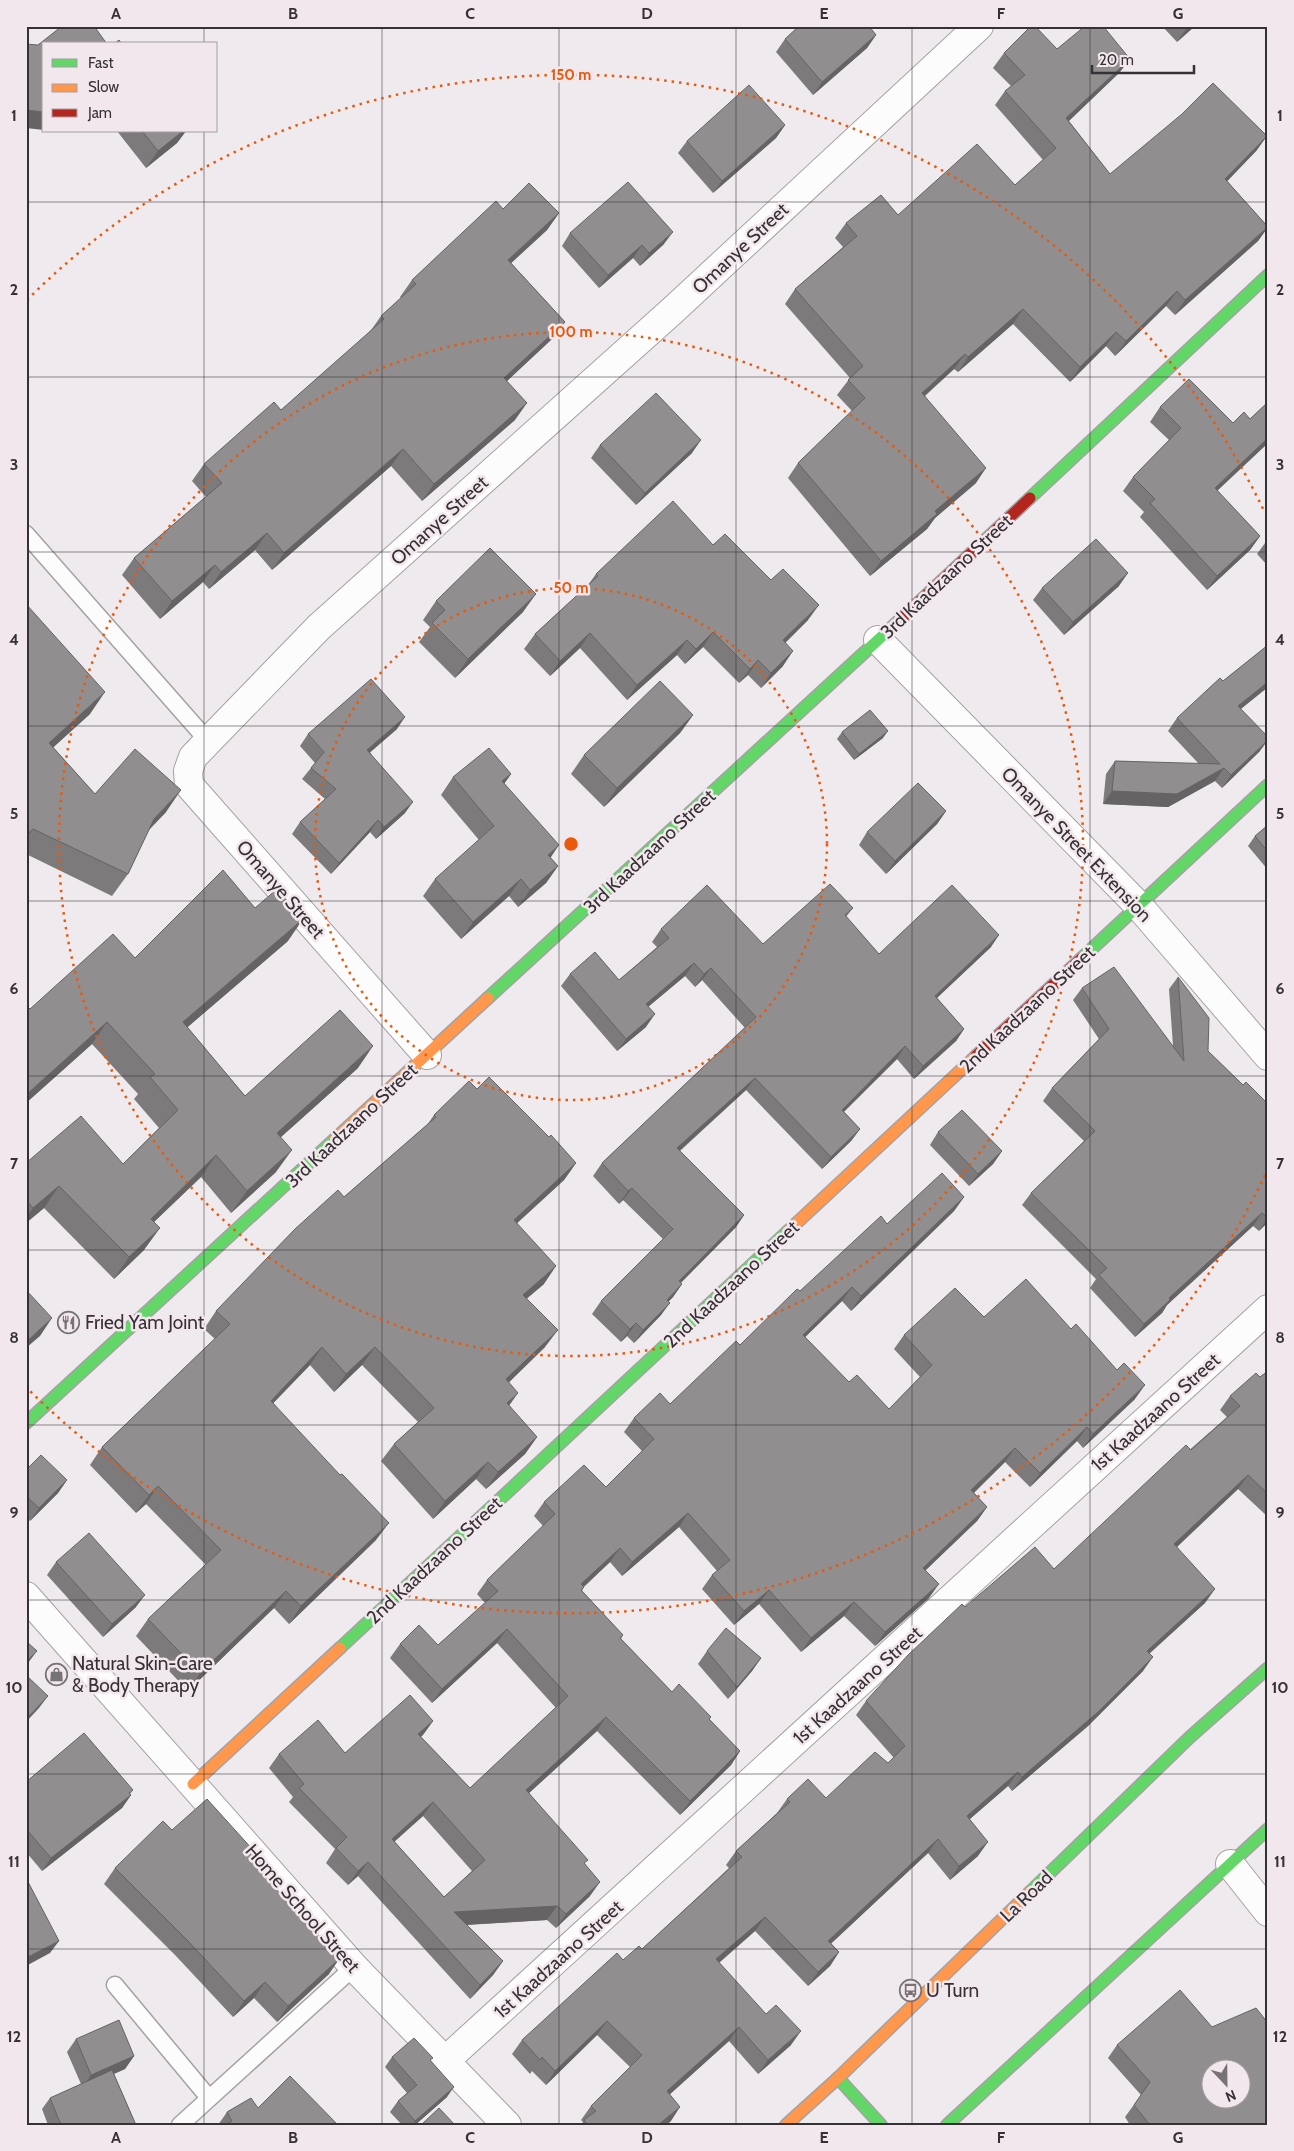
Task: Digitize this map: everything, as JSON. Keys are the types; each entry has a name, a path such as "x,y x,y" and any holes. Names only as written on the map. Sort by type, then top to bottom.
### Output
{"street":[{"name":"Omanye Street","path":"427,1055 189,785 188,771 193,757 319,627 672,311 979,26"},
{"name":"3rd Kaadzaano Street","path":"26,1423 878,640 1268,274"},
{"name":"Omanye Street Extension","path":"878,640 1138,906 1268,1056"},
{"name":"2nd Kaadzaano Street","path":"193,1784 1268,785"},
{"name":"1st Kaadzaano Street","path":"446,2061 1268,1309"},
{"name":"Home School Street","path":"26,1596 354,1967 507,2125"},
{"name":"La Road","path":"786,2125 838,2078 1183,1744 1268,1668"},
{"path":"947,2125 1268,1829"},
{"path":"1230,1864 1268,1912"},
{"path":"838,2078 881,2125"}],"lane":[{"path":"26,534 208,741"},
{"path":"180,2125 354,1967"},
{"path":"115,1985 209,2098"}],"building":[{"path":"62,26 94,26 106,42 42,42 42,112 26,110 26,44 38,45"},
{"path":"799,26 869,26 876,35 822,82 785,39"},
{"path":"1031,26 1035,26 1057,49 1085,26 1103,26 1130,59 1066,118 1110,174 1182,114 1213,83 1267,136 1225,179 1268,227 1185,300 1177,291 1126,341 1116,332 1080,367 1023,309 968,357 965,354 922,393 986,468 935,511 937,514 881,561 798,463 865,398 848,380 863,366 795,289 857,236 846,223 881,195 898,215 977,144 1015,185 1056,148 1005,91 1025,75 1004,53"},
{"path":"749,85 785,125 722,181 687,141"},
{"path":"143,132 182,132 158,151"},
{"path":"628,182 673,232 649,253 642,245 608,275 570,233"},
{"path":"529,183 559,213 508,260 565,322 504,378 527,403 434,484 403,449 284,553 267,533 221,572 215,565 172,601 134,558 222,483 204,464 274,402 281,410 384,319 381,316 416,284 412,280 496,201 503,209"},
{"path":"1189,379 1233,423 1244,412 1250,419 1268,402 1268,438 1215,488 1260,536 1217,576 1150,503 1155,499 1133,477 1181,428 1160,407"},
{"path":"656,393 701,440 645,493 600,445"},
{"path":"673,501 713,545 725,534 771,580 783,569 819,605 783,640 793,651 771,673 758,660 750,669 713,632 696,649 687,640 637,685 590,633 560,661 535,634 598,576 596,574"},
{"path":"1096,539 1128,573 1073,622 1042,588"},
{"path":"490,548 536,594 468,659 432,623 445,610 436,601"},
{"path":"26,604 105,692 49,743 95,794 135,749 181,790 154,819 128,874 33,829 26,835"},
{"path":"1268,645 1268,682 1238,706 1268,737 1268,740 1231,775 1224,768 1177,794 1112,791 1115,761 1220,764 1177,718 1220,678 1223,681"},
{"path":"371,679 405,717 367,750 413,802 384,827 378,820 339,863 300,822 336,789 311,768 324,752 308,734"},
{"path":"660,681 693,715 617,788 584,755"},
{"path":"870,710 888,731 859,754 842,732"},
{"path":"489,748 511,774 502,781 559,845 548,855 558,866 530,890 521,879 473,922 435,879 494,826 453,777"},
{"path":"918,783 946,811 895,861 867,832"},
{"path":"1268,825 1268,852 1255,836"},
{"path":"223,870 255,908 277,889 303,919 183,1022 245,1096 340,1010 373,1046 277,1133 292,1150 247,1191 216,1155 151,1219 160,1228 129,1257 59,1186 33,1208 26,1200 26,1163 81,1116 123,1164 178,1110 150,1077 155,1074 107,1022 26,1095 26,1005 30,1009 113,934 135,958"},
{"path":"830,884 853,908 845,915 879,954 952,885 999,935 935,996 964,1029 923,1066 905,1046 842,1110 860,1129 831,1157 755,1078 677,1148 744,1215 679,1281 682,1284 667,1300 670,1303 643,1330 636,1323 630,1329 601,1301 673,1229 632,1188 628,1191 602,1163 756,1017 711,968 704,974 694,963 646,1004 655,1014 626,1039 570,974 595,952 619,980 669,938 661,929 707,885 763,944"},
{"path":"1114,967 1184,1061 1178,977 1209,1018 1208,1051 1243,1085 1246,1082 1268,1104 1268,1218 1262,1213 1169,1298 1170,1300 1144,1324 1099,1275 1107,1268 1031,1193 1095,1131 1052,1088 1109,1029 1082,988"},
{"path":"489,1077 549,1137 551,1135 576,1163 514,1220 556,1266 523,1295 558,1330 506,1379 518,1393 507,1403 537,1437 498,1472 488,1462 445,1501 394,1444 434,1408 375,1347 346,1374 322,1347 271,1401 340,1475 342,1474 389,1523 301,1606 286,1591 200,1673 148,1619 221,1550 158,1486 149,1495 102,1447 230,1324 216,1311 295,1229 338,1190 344,1197 436,1117 434,1115 469,1081 477,1089"},
{"path":"962,1110 1002,1151 978,1174 938,1132"},
{"path":"942,1173 964,1197 861,1296 852,1287 803,1335 849,1382 857,1375 889,1409 932,1365 904,1335 955,1288 984,1317 1026,1279 1071,1329 1076,1324 1117,1370 1124,1363 1145,1385 1093,1434 1087,1427 1040,1473 1015,1448 971,1490 987,1507 923,1568 939,1584 885,1632 854,1602 811,1638 769,1590 744,1611 712,1575 730,1560 688,1513 632,1562 620,1548 581,1584 584,1587 581,1590 623,1635 620,1638 672,1692 679,1684 740,1751 690,1801 606,1717 526,1790 588,1860 584,1863 600,1882 566,1914 557,1906 454,1912 503,1961 480,1985 368,1862 358,1871 336,1848 347,1837 299,1788 304,1784 279,1754 318,1720 345,1753 410,1695 433,1721 418,1734 470,1788 568,1696 507,1629 442,1689 400,1644 419,1625 438,1645 498,1591 487,1580 555,1514 544,1502 584,1465 606,1487 654,1439 634,1418 660,1393 670,1404 736,1341 740,1345 797,1289 800,1291 881,1216 887,1224","holes":["433,1802 485,1860 444,1897 392,1839"]},
{"path":"26,1290 52,1318 26,1342"},
{"path":"1268,1371 1268,1435 1265,1437 1268,1440 1268,1494 1248,1475 1174,1544 1215,1589 1147,1651 1153,1657 1098,1712 1022,1777 1018,1772 967,1816 988,1842 959,1866 938,1839 828,1941 839,1952 818,1972 765,1917 716,1959 766,2014 776,2005 801,2031 768,2060 739,2027 667,2091 680,2107 658,2125 588,2125 584,2120 596,2111 591,2106 642,2055 607,2021 555,2071 542,2057 540,2060 522,2040 617,1953 623,1960 639,1946 642,1949 742,1857 736,1851 790,1802 787,1799 808,1779 826,1798 875,1752 888,1763 905,1746 866,1701 908,1655 962,1604 965,1607 1035,1547 1054,1569 1186,1445 1191,1450 1240,1406 1230,1396 1256,1373 1260,1377"},
{"path":"41,1455 67,1480 39,1508 26,1496 26,1470"},
{"path":"89,1533 145,1595 112,1624 56,1562"},
{"path":"726,1628 761,1658 737,1687 707,1651"},
{"path":"26,1641 37,1651 26,1662"},
{"path":"26,1675 48,1696 26,1719"},
{"path":"84,1733 133,1790 129,1793 131,1795 51,1858 26,1829 26,1782"},
{"path":"207,1799 263,1861 256,1867 340,1958 288,2006 265,1982 244,2001 187,1940 115,1868 163,1821 172,1830"},
{"path":"26,1878 59,1941 26,1958"},
{"path":"1180,1990 1212,2027 1256,2008 1268,2023 1268,2125 1150,2125 1134,2105 1150,2082 1117,2045"},
{"path":"119,2020 134,2056 91,2075 76,2039"},
{"path":"414,2038 433,2058 430,2060 454,2087 415,2121 398,2101 417,2085 392,2057"},
{"path":"112,2070 136,2125 61,2125 50,2098"},
{"path":"290,2076 338,2125 225,2125 232,2121 227,2112 251,2098 258,2108"},
{"path":"439,2108 455,2125 421,2125"}],"traffic: fast":[{"path":"1030,498 1268,275"},
{"path":"488,998 903,617"},
{"path":"1082,958 1268,785"},
{"path":"26,1423 335,1139"},
{"path":"340,1648 788,1231"},
{"path":"1030,1892 1190,1737 1268,1668"},
{"path":"947,2125 1268,1829"},
{"path":"838,2078 881,2125"}],"traffic: slow":[{"path":"335,1139 488,998"},
{"path":"788,1231 976,1056"},
{"path":"193,1784 340,1648"},
{"path":"786,2125 838,2078 1030,1892"}],"traffic: jam":[{"path":"903,617 1030,498"},
{"path":"976,1056 1082,958"}],"place":[{"name":"Fried Yam Joint","path":"69,1322"},
{"name":"Natural Skin-Care & Body Therapy","path":"56,1674"},
{"name":"U Turn","path":"910,1990"}]}
